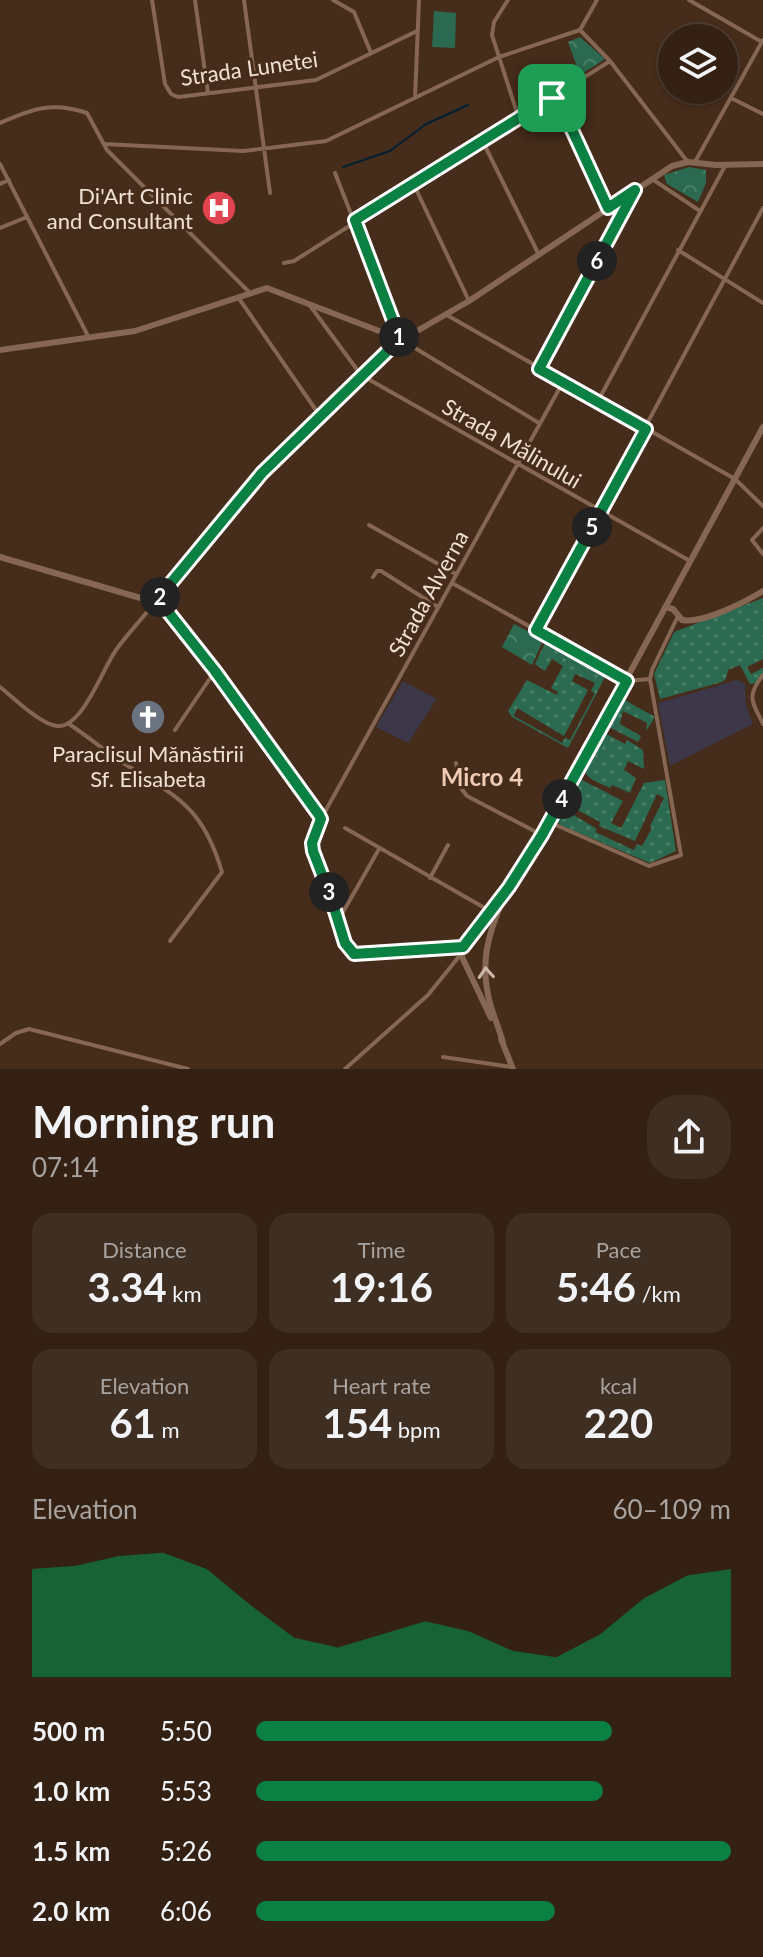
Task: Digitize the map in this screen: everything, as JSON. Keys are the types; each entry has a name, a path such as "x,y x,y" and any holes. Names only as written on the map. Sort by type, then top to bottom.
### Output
{"main road":[{"path":"156,601 262,473 400,339 469,301 675,164 763,164"},
{"path":"0,350 139,330 271,288 400,339"},
{"path":"462,951 542,835 763,427"},
{"path":"0,557 156,601 166,609 215,671 321,819 312,847 345,943 354,954 462,951"},
{"path":"665,607 670,607 685,621 692,621 740,604 763,591"},
{"path":"671,597 678,616"},
{"path":"503,1043 489,1000 485,960 489,930 509,887"},
{"path":"462,951 513,1068"}],"street":[{"name":"Strada Lunetei","path":"152,0 165,84 171,94 178,97 316,80 417,31"},
{"path":"195,0 208,94"},
{"path":"244,0 270,193"},
{"path":"333,0 354,12 371,53"},
{"path":"415,98 419,0"},
{"path":"508,0 492,29 493,40 519,119"},
{"path":"104,144 232,151 330,140 499,57 580,30 597,0"},
{"path":"689,0 763,41 738,86"},
{"path":"580,30 610,61 691,162 727,104"},
{"path":"284,263 294,261 610,61"},
{"path":"556,95 608,208"},
{"path":"738,102 763,114"},
{"path":"0,123 36,108 51,106 84,112 92,119 104,144 250,293"},
{"path":"483,141 539,255"},
{"path":"0,164 89,338"},
{"path":"597,401 727,164"},
{"path":"335,173 400,339 540,423"},
{"path":"651,179 700,211"},
{"path":"0,184 9,180"},
{"path":"414,185 469,301"},
{"path":"539,369 635,190"},
{"path":"536,630 763,209"},
{"path":"0,228 28,217"},
{"path":"678,250 763,303"},
{"path":"238,297 320,416"},
{"path":"308,302 361,375"},
{"path":"445,314 735,479 763,506"},
{"name":"Strada Mălinului","path":"361,375 690,561"},
{"name":"Strada Alverna","path":"321,819 563,382"},
{"path":"369,525 456,574"},
{"path":"763,528 752,542 763,554"},
{"path":"35,568 39,560"},
{"path":"59,576 64,568"},
{"path":"373,577 381,571 438,607"},
{"path":"452,583 627,681 650,679"},
{"path":"0,687 49,724 69,724 90,697 117,648 156,601"},
{"path":"549,822 649,866 681,855 650,679 678,616"},
{"path":"175,730 215,671"},
{"path":"763,675 751,693 763,724"},
{"path":"69,724 122,762 173,792 199,819 211,838 222,872 170,941"},
{"path":"456,763 461,788 467,796 542,835"},
{"path":"345,828 490,911"},
{"path":"430,878 448,845"},
{"path":"338,921 379,849"},
{"path":"345,1069 428,995 462,951"},
{"path":"0,1044 16,1033 29,1029 188,1069"},
{"path":"443,1057 513,1068"}],"shaded area":[{"path":"737,680 745,683 746,705 753,724 670,766 658,703"},
{"path":"403,681 437,699 408,743 376,727"}],"green space":[{"path":"434,11 456,13 455,48 432,47"},
{"path":"580,37 605,59 580,75 568,42"},
{"path":"689,167 706,170 706,183 698,202 667,184 664,175"},
{"path":"763,598 763,659 747,667 751,674 763,668 763,674 756,683 750,684 740,665 728,670 722,682 660,699 654,674 674,632"},
{"path":"514,624 539,637 542,643 532,665 502,647"},
{"path":"545,643 605,677 568,748 512,717 508,711 527,680 557,695 558,692 551,688 563,666 552,659 545,671 535,664","holes":["575,674 595,683 591,691 595,693 570,740 565,738 562,743 514,716 517,708 564,736 588,690 572,681"]},
{"path":"623,699 655,717 646,731 647,723 623,711 620,724 641,736 638,742 609,727"},
{"path":"605,733 625,744 627,740 643,750 644,769 628,761 624,770 636,778 630,793 598,783 584,769"},
{"path":"580,779 623,801 611,823 621,828 644,783 665,780 676,851 650,863 560,825 557,819","holes":["657,794 664,798 642,846 637,844 634,850 595,832 597,829 567,811 570,806 600,822 599,826 635,841"]}],"waterway":[{"path":"343,167 390,151 426,124 468,105"}],"place":[{"name":"Di'Art Clinic and Consultant","path":"219,208"},
{"name":"Paraclisul Mănăstirii Sf. Elisabeta","path":"148,717"}],"district":[{"name":"Micro 4","path":"482,776"}],"route":[{"path":"556,95 608,208 635,190 539,369 646,429 536,630 627,681 542,835 509,887 463,947 354,954 345,943 313,851 312,843 321,819 319,815 215,671 166,609 156,601 262,473 400,339 355,220 552,98 556,95"}]}
